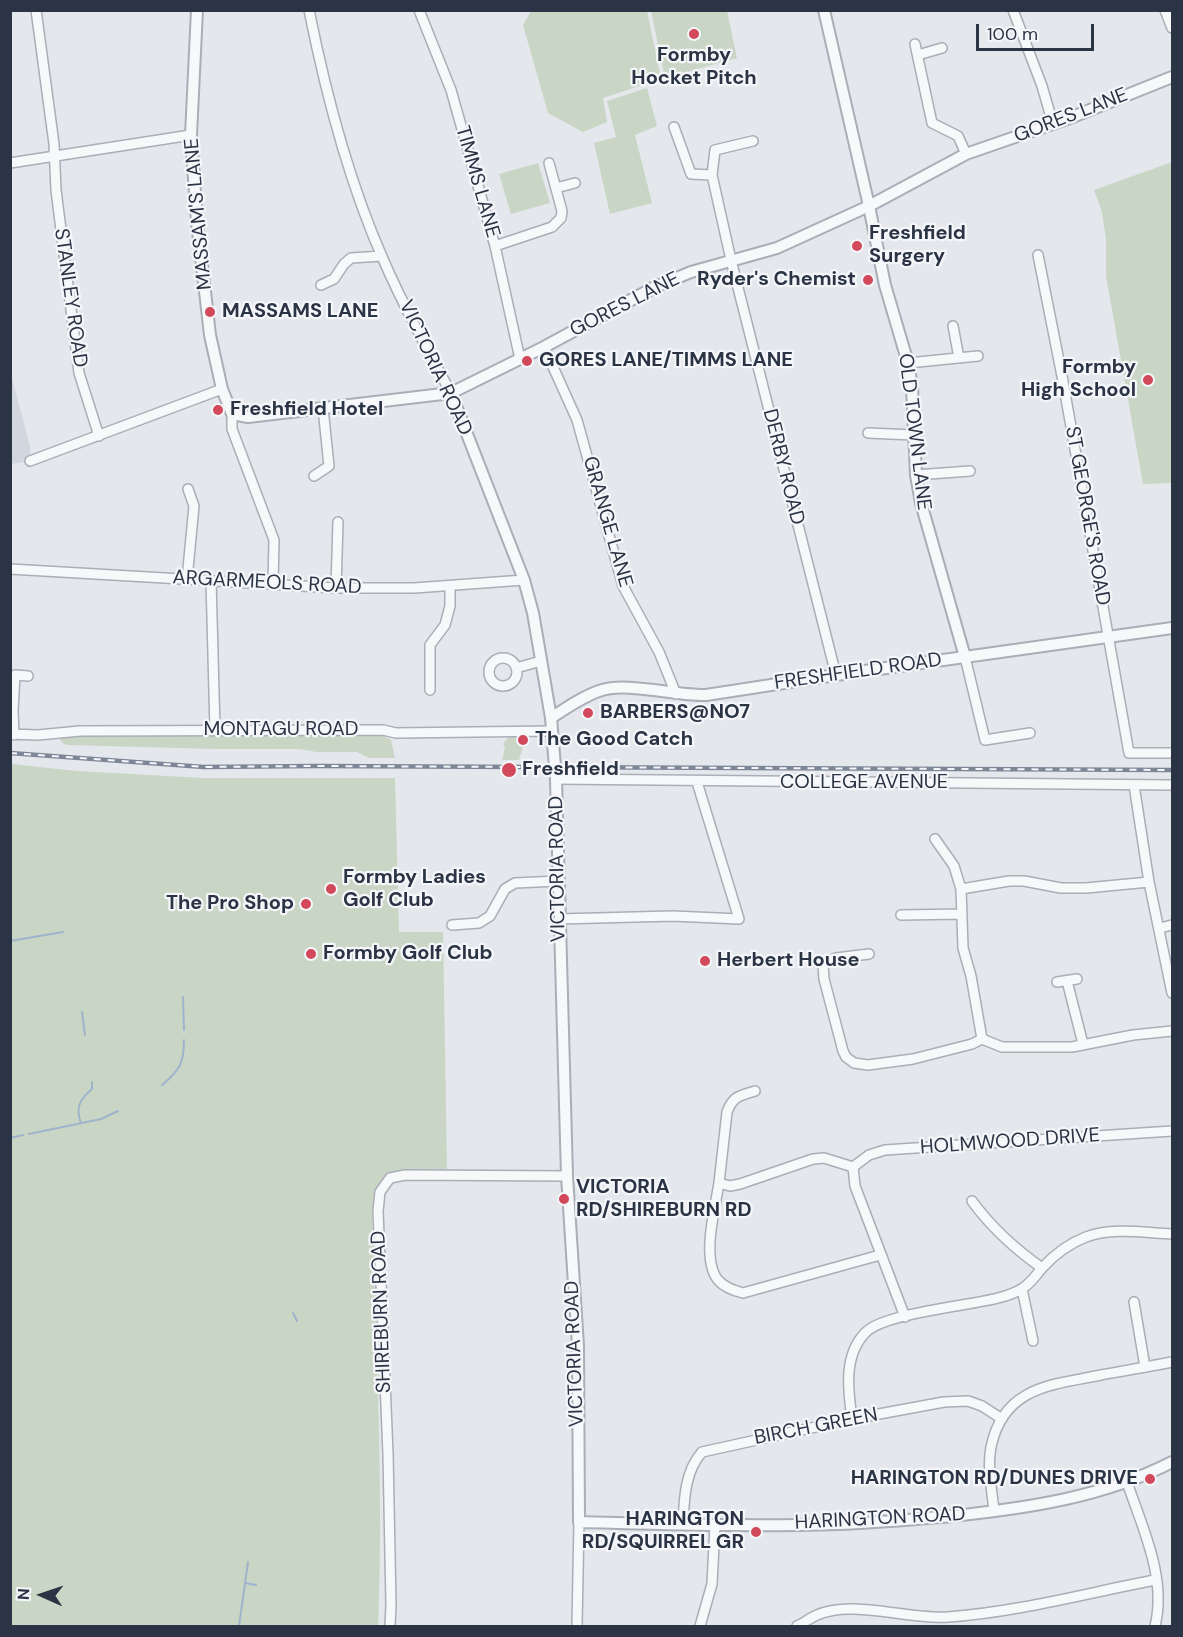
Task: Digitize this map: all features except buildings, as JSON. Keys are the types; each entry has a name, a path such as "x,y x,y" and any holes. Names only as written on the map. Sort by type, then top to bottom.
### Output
{"street":[{"name":"STANLEY ROAD","path":"36,10 54,144 63,256 79,373 99,436"},
{"name":"MASSAM'S LANE","path":"196,10 191,135 197,222 210,335 222,389 232,414"},
{"name":"VICTORIA ROAD","path":"309,10 321,68 345,159 382,256 417,330 451,393 524,580 533,613 551,718 556,779 567,1176 578,1346 577,1626"},
{"name":"TIMMS LANE","path":"419,10 451,90 495,246 520,359"},
{"name":"OLD TOWN LANE","path":"824,10 885,285 908,363 912,387 916,475 923,514 965,657"},
{"path":"1013,10 1042,86 1053,124"},
{"path":"1165,10 1173,28"},
{"path":"915,44 932,123 958,136 966,154"},
{"path":"918,55 942,48"},
{"name":"GORES LANE","path":"232,414 248,417 451,393 544,347 655,287 691,272 777,248 869,206 966,154 1053,124 1173,77"},
{"path":"674,127 691,174 712,175 715,150 753,141"},
{"path":"10,163 191,135"},
{"path":"495,246 558,224 562,211 549,163"},
{"name":"DERBY ROAD","path":"712,175 731,260 836,675"},
{"path":"556,188 575,183"},
{"name":"ST GEORGE'S ROAD","path":"1038,255 1062,376 1129,753 1173,753"},
{"path":"321,285 334,279 351,258 382,256"},
{"path":"953,326 959,358"},
{"name":"GRANGE LANE","path":"544,347 577,420 623,586 659,652 676,694"},
{"path":"908,363 978,356"},
{"path":"30,461 222,389"},
{"path":"314,476 329,466 323,408"},
{"path":"232,414 232,429 274,540 273,583"},
{"path":"868,433 914,435"},
{"path":"916,475 970,471"},
{"path":"187,579 194,506 188,489"},
{"path":"336,588 338,522"},
{"name":"ARGARMEOLS ROAD","path":"10,569 336,588 405,588 524,580"},
{"path":"211,580 215,730"},
{"path":"430,690 429,645 445,625 450,606 450,586"},
{"name":"FRESHFIELD ROAD","path":"551,718 579,700 601,690 614,688 706,695 1173,628"},
{"path":"965,657 985,740 1030,733"},
{"path":"516,669 541,661"},
{"path":"12,734 13,674 28,676"},
{"name":"MONTAGU ROAD","path":"12,734 215,730 383,730 396,733 552,731"},
{"name":"COLLEGE AVENUE","path":"556,779 1173,785"},
{"path":"559,919 673,916 739,919 697,782"},
{"path":"1134,785 1149,882 1173,993"},
{"path":"934,839 954,866 961,889 963,948 971,976 982,1039"},
{"path":"452,925 479,923 490,916 505,889 515,883 558,881"},
{"path":"961,889 1009,881 1024,881 1061,888 1149,882"},
{"path":"901,915 961,914"},
{"path":"1160,928 1173,925"},
{"path":"869,954 836,958 823,964 824,979 843,1051 849,1060 860,1065 913,1059 982,1039 1002,1047 1072,1047 1173,1031"},
{"path":"1057,982 1072,980 1083,1044"},
{"path":"754,1091 737,1096 730,1102 727,1112 712,1223 711,1266 718,1281 731,1290 743,1293 880,1255"},
{"name":"HOLMWOOD DRIVE","path":"853,1167 869,1155 885,1150 1173,1131"},
{"path":"719,1183 730,1186 740,1184 813,1159 824,1158 853,1167 855,1186 905,1317"},
{"name":"SHIREBURN ROAD","path":"390,1626 388,1454 378,1211 380,1192 390,1178 405,1175 567,1176"},
{"path":"972,1201 992,1226 1042,1268"},
{"path":"852,1419 848,1389 852,1355 867,1331 886,1322 999,1298 1022,1289 1035,1279 1042,1268 1072,1243 1087,1236 1107,1232 1173,1234"},
{"path":"1022,1289 1033,1341"},
{"path":"1134,1302 1145,1367"},
{"path":"994,1511 989,1463 1002,1419 1013,1406 1036,1389 1056,1383 1173,1362"},
{"name":"BIRCH GREEN","path":"683,1524 683,1504 689,1474 694,1460 702,1452 852,1419 944,1402 968,1401 982,1406 1002,1419"},
{"name":"HARINGTON ROAD","path":"579,1522 715,1525 840,1524 994,1511 1058,1502 1127,1482 1173,1462"},
{"path":"1127,1482 1151,1552 1157,1609 1155,1626"},
{"path":"699,1626 712,1584 715,1525"},
{"path":"797,1626 818,1614 843,1609 919,1617 947,1617 1008,1610 1155,1580"}],"shaded area":[{"path":"10,371 30,446 30,461 11,464"}],"green space":[{"path":"531,11 647,11 661,79 603,98 607,122 583,132 548,113 523,25"},
{"name":"Formby Hocket Pitch","path":"651,11 727,11 737,58 665,78"},
{"path":"647,88 657,126 635,135 652,203 610,214 594,143 616,137 607,101"},
{"name":"Formby High School","path":"1172,162 1172,483 1143,484 1106,276 1106,239 1102,212 1094,190"},
{"path":"538,163 550,203 511,214 499,174"},
{"path":"371,730 391,740 395,758 369,758 357,752 316,752 300,749 68,745 60,740 66,735"},
{"path":"509,736 519,737 520,743 524,743 519,760 502,760 505,748 503,744"},
{"name":"Formby Golf Club","path":"11,764 77,771 203,778 395,778 399,932 443,932 447,1169 387,1173 376,1192 372,1214 380,1472 378,1626 11,1626"}],"waterway":[{"path":"10,941 63,932"},
{"path":"183,997 184,1030"},
{"path":"82,1012 85,1035"},
{"path":"162,1085 180,1066 184,1040"},
{"path":"81,1123 78,1113 80,1104 84,1096 92,1089 92,1082"},
{"path":"29,1134 101,1119 118,1111"},
{"path":"10,1138 23,1135"},
{"path":"293,1313 297,1321"},
{"path":"239,1626 248,1562"},
{"path":"245,1583 256,1585"}],"railway":[{"path":"10,753 204,767 1172,770"}],"place":[{"name":"Formby Hocket Pitch","path":"694,34"},
{"name":"Freshfield Surgery","path":"857,246"},
{"name":"Ryder's Chemist","path":"868,280"},
{"name":"MASSAMS LANE","path":"210,312"},
{"name":"GORES LANE/TIMMS LANE","path":"527,361"},
{"name":"Formby High School","path":"1148,380"},
{"name":"Freshfield Hotel","path":"218,410"},
{"name":"BARBERS@NO7","path":"588,713"},
{"name":"The Good Catch","path":"523,740"},
{"name":"Freshfield","path":"509,770"},
{"name":"Formby Ladies Golf Club","path":"331,889"},
{"name":"The Pro Shop","path":"306,904"},
{"name":"Formby Golf Club","path":"311,954"},
{"name":"Herbert House","path":"705,961"},
{"name":"VICTORIA RD/SHIREBURN RD","path":"564,1199"},
{"name":"HARINGTON RD/DUNES DRIVE","path":"1150,1479"},
{"name":"HARINGTON RD/SQUIRREL GR","path":"756,1532"}]}
